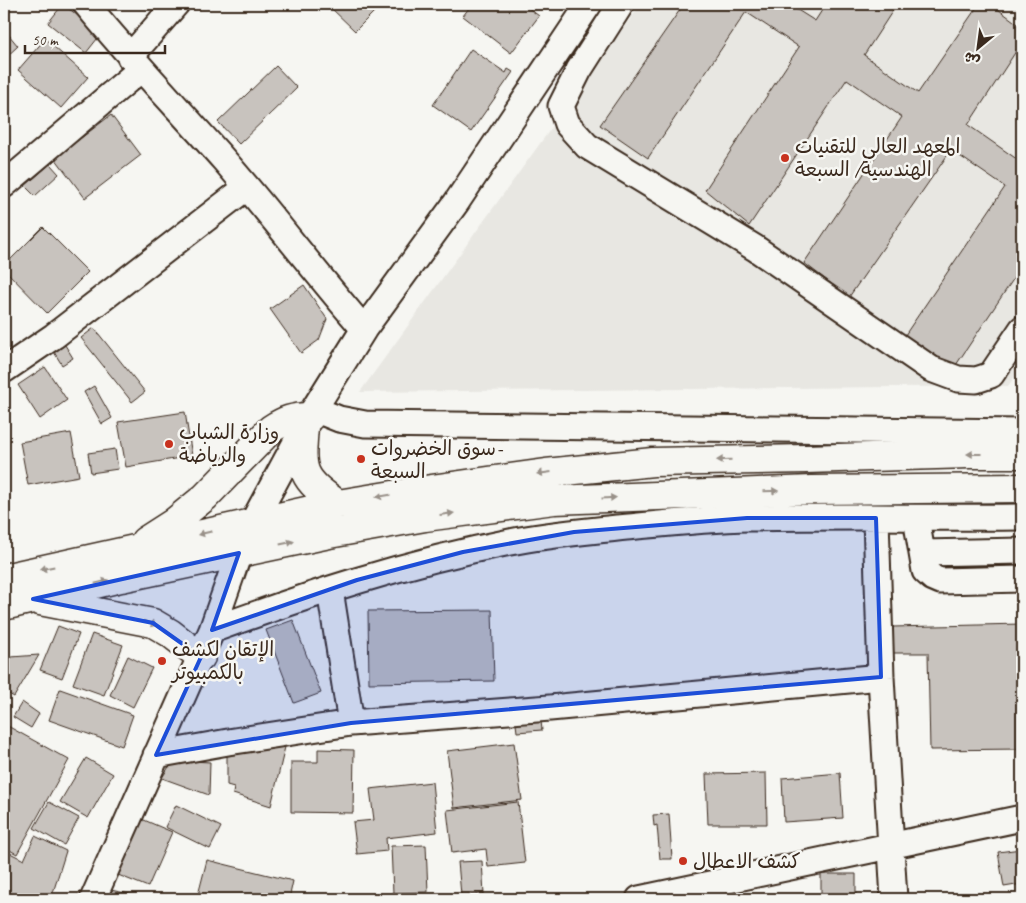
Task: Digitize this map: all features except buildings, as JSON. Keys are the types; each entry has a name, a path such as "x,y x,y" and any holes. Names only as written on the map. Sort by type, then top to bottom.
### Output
{"highway":[{"path":"132,550 173,523 205,497 271,429 294,417 310,418 302,452 306,476 319,491 338,504"},
{"path":"4,578 338,504 546,473 653,462 1022,454"},
{"path":"4,606 121,578 329,534 426,517 554,500 802,490 1022,488"},
{"path":"33,600 153,623 170,633 201,657"}],"street":[{"path":"86,4 246,187 316,274 364,329"},
{"path":"4,184 136,63 176,4"},
{"path":"93,899 201,657 253,522 310,418 364,329 456,203 589,4"},
{"path":"621,4 579,70 561,106 567,124 587,146 755,248 931,369 958,379 976,380 991,375 1022,330"},
{"path":"4,370 54,336 246,187"},
{"path":"310,418 339,419 365,424 1022,432"},
{"path":"212,630 288,602 330,590 365,577 463,552 574,532 663,523 747,518 1022,517"},
{"path":"876,518 881,677 894,899"},
{"path":"916,518 925,571 933,578 940,581 1022,579"},
{"path":"922,553 1022,551"},
{"path":"330,590 351,723"},
{"path":"156,755 237,740 351,723 881,677"},
{"path":"640,899 1022,818"}],"highlighted area":[{"path":"747,518 876,518 881,677 351,723 156,755 201,657 153,623 33,599 239,553 212,630 357,580 463,552 574,532"}],"shaded area":[{"path":"641,4 1022,4 1022,367 1008,386 360,392"}],"place":[{"name":"المعهد العالي للتقنيات الهندسية/ السبعة","path":"785,158"},
{"name":"وزارة الشباب والرياضة","path":"169,444"},
{"name":"سوق الخضروات- السبعة","path":"361,459"},
{"name":"الإتقان لكشف بالكمبيوتر","path":"162,661"},
{"name":"كشف الاعطال","path":"683,861"}]}
